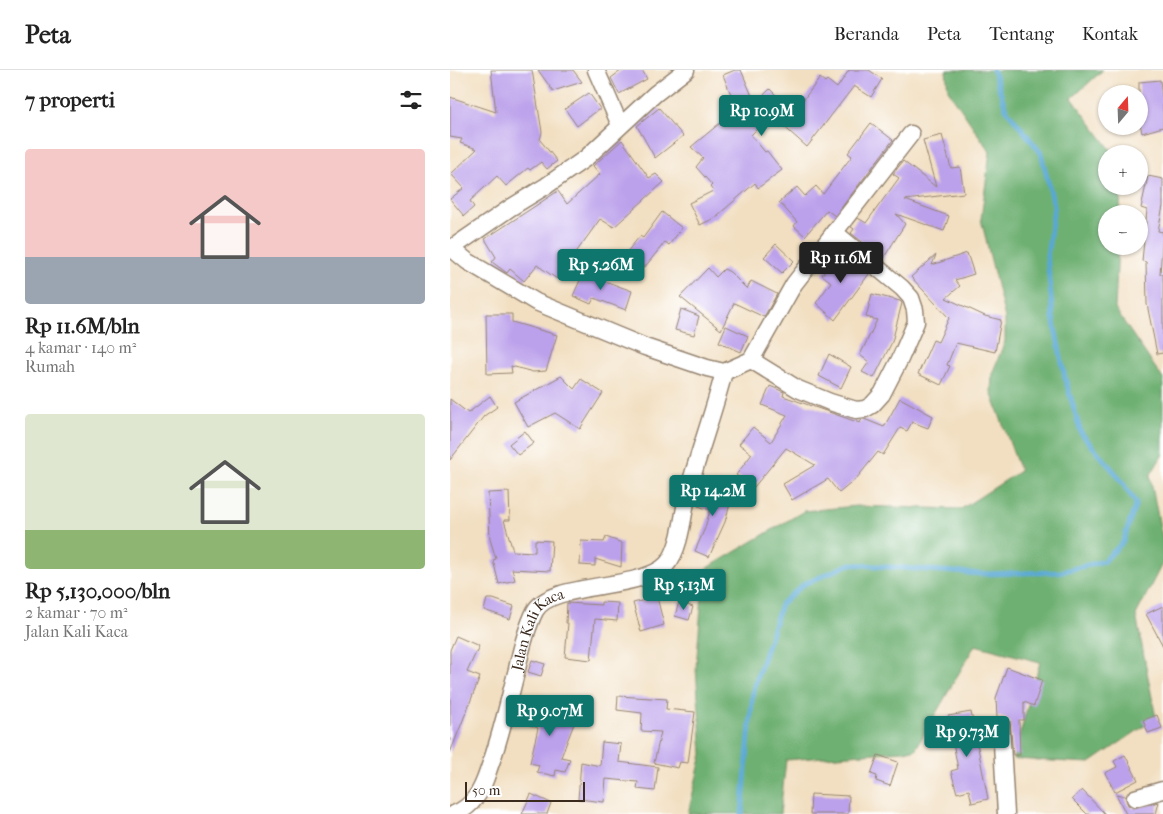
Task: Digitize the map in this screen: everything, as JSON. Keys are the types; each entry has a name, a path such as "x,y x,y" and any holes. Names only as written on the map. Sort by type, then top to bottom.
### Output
{"street":[{"path":"596,70 620,125"},
{"path":"686,70 655,94 586,158 451,247 467,261 536,302 645,347 706,368 724,372 751,360 794,284 911,134"},
{"path":"751,360 798,389 856,410 865,409 882,394 916,322 915,310 911,298 902,288 834,232"},
{"name":"Jalan Kali Kaca","path":"454,814 470,804 483,787 499,740 522,647 535,611 542,602 550,597 650,574 659,570 671,558 677,546 689,488 714,412 724,372"},
{"path":"1001,726 1006,814"},
{"path":"1135,798 1163,790"}],"green space":[{"path":"946,70 1103,70 1072,98 1107,145 1098,145 1098,195 1121,195 1120,205 1098,205 1098,255 1118,255 1115,309 1163,379 1163,454 1150,476 1163,542 1163,562 1136,615 1156,718 1090,763 1013,759 1040,662 975,645 915,750 786,760 780,814 688,814 702,754 696,668 704,570 804,511 856,506 961,509 1020,471 991,392 992,374 1005,341 1005,318 981,219 990,152 948,90"}],"building":[{"path":"491,70 532,70 542,132 540,140 557,161 547,169 541,162 530,170 528,168 506,186 497,176 470,201 474,207 464,216 450,199 464,188 451,174 477,149 460,143 462,139 450,137 450,97 496,112"},
{"path":"538,70 573,70 582,82 553,91"},
{"path":"622,70 642,70 647,79 619,94 611,78"},
{"path":"735,70 741,70 755,103 770,89 793,113 820,78 825,82 827,80 837,88 849,70 869,70 882,79 871,97 854,86 807,147 771,115 751,135 782,170 758,188 755,183 719,216 700,225 689,203 713,191 710,187 712,185 696,167 703,158 691,147 737,109 723,75"},
{"path":"1160,80 1163,127 1148,131 1148,85 1139,85 1139,82"},
{"path":"589,93 601,110 598,110 577,126 565,109"},
{"path":"659,108 683,136 655,158 637,126"},
{"path":"871,123 893,140 835,216 827,210 805,236 794,226 797,222 779,202 797,187 805,196 816,186 823,194 852,156 848,153"},
{"path":"942,135 951,168 960,167 964,193 905,200 949,216 944,231 896,214 905,224 883,259 851,233 854,229 851,227 858,218 866,223 899,178 893,174 903,161 936,187 923,140"},
{"path":"622,140 649,178 656,174 664,182 614,227 600,219 557,279 537,265 524,281 510,269 507,273 492,262 496,257 485,239 558,191 567,204 600,174 593,166"},
{"path":"1148,176 1163,179 1163,206 1158,231 1163,232 1160,274 1163,274 1163,353 1157,354 1147,304 1146,262 1142,261 1143,255 1148,255 1148,205 1142,205 1144,195 1148,195"},
{"path":"662,212 682,228 669,245 665,242 644,268 626,253 640,236 643,238"},
{"path":"776,244 794,261 782,273 764,257"},
{"path":"840,250 869,274 835,320 816,303 831,282 822,275"},
{"path":"967,253 974,274 955,280 960,286 946,298 985,316 1001,320 995,352 956,343 947,365 950,366 941,385 918,374 933,340 938,342 949,318 911,277 936,255 932,265"},
{"path":"708,268 716,277 724,269 730,272 747,289 751,281 777,294 764,317 734,303 721,330 680,297"},
{"path":"585,269 603,277 602,280 632,291 626,310 594,298 591,304 573,296"},
{"path":"872,294 902,303 892,342 874,378 862,372 869,362 860,355 877,320 866,317"},
{"path":"681,309 699,316 694,335 675,330"},
{"path":"486,314 512,314 512,322 557,335 546,371 533,372 511,366 512,373 487,374"},
{"path":"726,326 748,336 741,352 719,342"},
{"path":"829,354 851,367 841,388 819,376"},
{"path":"561,376 574,389 581,379 603,393 580,429 555,413 528,427 514,402"},
{"path":"770,386 784,392 783,396 860,423 864,419 884,427 900,398 933,416 928,428 912,422 907,431 900,428 883,455 878,452 856,479 839,493 828,479 792,500 783,484 815,465 786,448 754,487 736,475 752,454 739,444 753,427 771,442 787,415 762,405"},
{"path":"490,396 497,407 484,416 450,460 450,399 468,413"},
{"path":"525,431 534,443 518,455 509,444"},
{"path":"704,484 733,493 725,522 709,557 695,551 710,510 698,506"},
{"path":"509,492 510,520 504,520 513,551 535,552 535,540 552,541 550,571 512,569 515,580 499,584 493,560 496,559 490,539 488,493"},
{"path":"606,537 622,543 621,567 595,559 595,566 580,565 581,541 604,542"},
{"path":"657,597 664,625 641,632 633,603"},
{"path":"487,599 493,599 514,606 510,619 484,610"},
{"path":"601,602 618,603 617,621 595,619 591,660 565,657 568,623 566,623 567,603 601,605"},
{"path":"679,602 693,607 689,620 675,616"},
{"path":"1163,606 1163,646 1146,614"},
{"path":"456,636 479,646 467,672 480,677 450,753 450,650"},
{"path":"532,660 545,664 541,676 528,672"},
{"path":"1007,667 1042,680 1034,706 1024,702 1024,720 1019,720 1020,755 1013,755 1010,721 1005,717 997,717 996,698"},
{"path":"618,696 667,699 666,709 695,712 688,763 680,762 678,768 654,763 661,732 641,731 642,713 617,710"},
{"path":"530,701 558,712 559,709 577,716 561,757 570,759 565,772 556,770 555,776 537,772 539,765 530,763 538,728 522,722"},
{"path":"971,712 988,799 972,803 969,790 957,793 951,771 958,769 948,716"},
{"path":"1157,715 1162,728 1148,733 1143,720"},
{"path":"602,742 621,744 619,762 658,767 655,791 637,789 638,782 606,779 604,802 578,799 581,762 600,766"},
{"path":"878,755 898,762 890,786 876,781 877,776 871,774"},
{"path":"1125,755 1138,780 1115,792 1105,773 1117,767 1114,761"},
{"path":"1082,790 1105,814 1087,814 1072,799"},
{"path":"531,794 551,803 547,814 522,814"},
{"path":"811,794 849,796 848,814 810,814"},
{"path":"1116,794 1125,796 1128,805 1133,808 1159,802 1156,814 1126,814"}],"waterway":[{"path":"742,814 753,690 781,604 804,584 850,564 981,574 1060,572 1104,561 1123,542 1136,503 1117,475 1081,433 1065,378 1053,317 1047,257 1054,206 1041,153 1006,109 993,70"}]}
